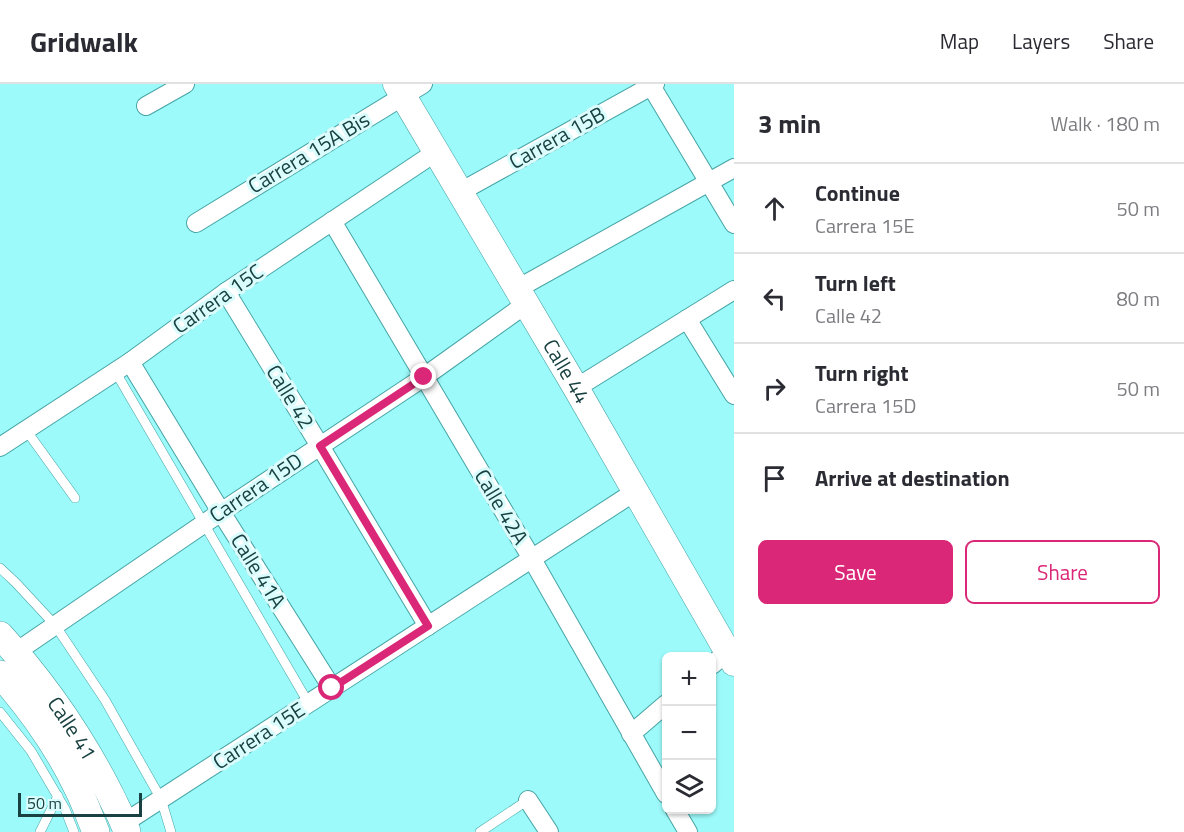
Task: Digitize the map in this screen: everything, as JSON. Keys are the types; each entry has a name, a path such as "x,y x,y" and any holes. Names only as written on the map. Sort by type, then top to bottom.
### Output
{"main road":[{"name":"Calle 41","path":"8,643 74,730 126,828"},
{"name":"Calle 41","path":"2,681 34,715 56,750 79,789 96,832"}],"street":[{"path":"146,106 185,84"},
{"path":"652,85 734,224"},
{"name":"Carrera 15B","path":"460,192 652,85"},
{"name":"Calle 44","path":"408,88 436,152 636,491 727,657"},
{"name":"Carrera 15A Bis","path":"196,223 408,88"},
{"name":"Carrera 15C","path":"0,447 123,366 226,292 436,152"},
{"path":"522,296 734,168"},
{"name":"Calle 42A","path":"332,221 532,559 662,787"},
{"path":"576,388 734,290"},
{"name":"Calle 42","path":"226,292 428,626"},
{"name":"Carrera 15D","path":"8,643 55,625 424,377 522,296"},
{"path":"687,319 734,395"},
{"name":"Calle 41A","path":"123,366 220,512 332,688"},
{"name":"Carrera 15E","path":"126,828 161,799 636,491"},
{"path":"631,734 664,706"},
{"path":"528,800 549,832"},
{"path":"677,814 688,832"}],"lane":[{"path":"123,366 203,524 309,704"},
{"path":"26,430 75,498"},
{"path":"0,568 55,625 105,700 161,799 171,832"},
{"path":"0,712 31,752 65,809 74,832"},
{"path":"40,832 58,796"},
{"path":"480,832 528,800"}],"route":[{"path":"332,688 428,626 320,446 424,377"}]}
